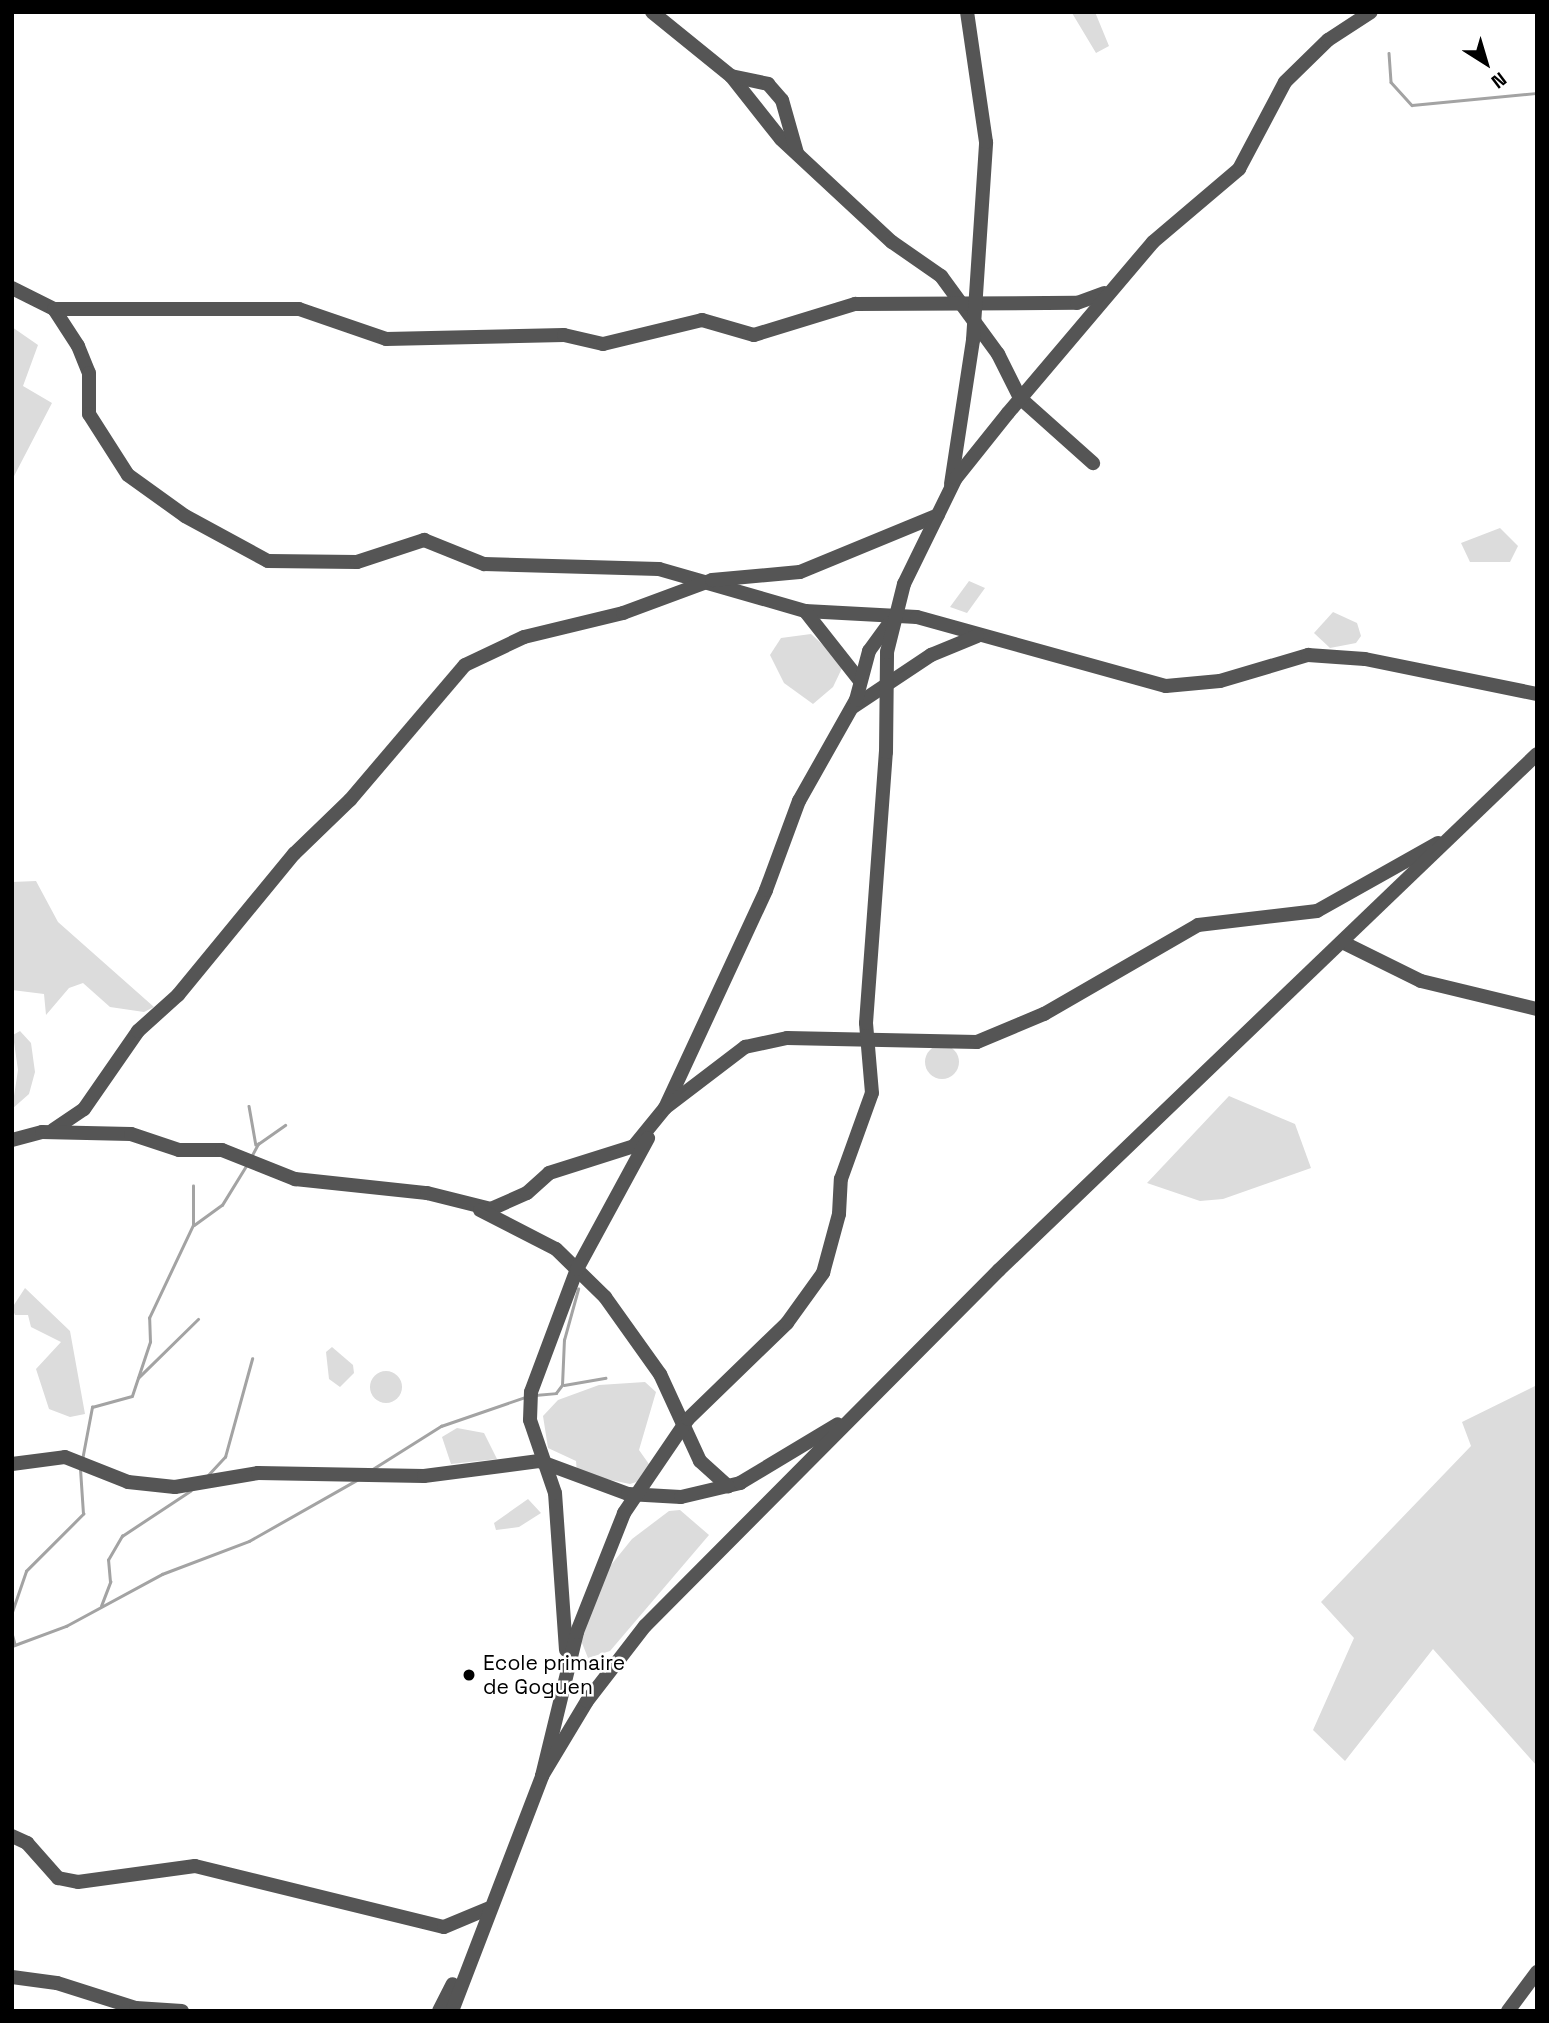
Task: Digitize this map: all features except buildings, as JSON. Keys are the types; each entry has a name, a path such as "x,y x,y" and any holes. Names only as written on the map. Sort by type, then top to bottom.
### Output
{"street":[{"path":"652,12 732,76 798,155 969,303"},
{"path":"967,12 986,142 969,303 974,320 1020,398 1093,463"},
{"path":"564,1681 566,1582 545,1463 530,1420 531,1392 577,1269 665,1108 766,890 799,801 852,707 869,651 894,615 950,489 1020,398 1153,242 1232,177 1285,82 1328,40 1371,12"},
{"path":"732,76 768,84 782,100 798,155"},
{"path":"12,288 54,310 299,309 386,339 564,335 603,344 680,322 702,320 754,335 855,304 1077,303 1110,290"},
{"path":"54,310 89,373 89,414 128,475 255,557 357,562 424,540 484,564 659,569 712,580 805,611 894,615 984,635 1166,686 1220,681 1308,655 1366,659 1537,694"},
{"path":"950,489 974,320"},
{"path":"49,1132 84,1110 138,1031 178,996 294,854 350,800 465,665 524,637 623,613 712,580 800,572 938,515"},
{"path":"805,611 860,681"},
{"path":"542,1776 564,1681 607,1549 636,1494 683,1425 788,1323 823,1273 839,1214 841,1179 872,1093 869,1039 894,615"},
{"path":"852,707 952,643 984,635"},
{"path":"452,2011 487,1909 542,1776 587,1701 645,1626 858,1411 1537,754"},
{"path":"665,1108 745,1047 788,1038 964,1043 992,1037 1044,1014 1198,925 1317,911 1451,837"},
{"path":"1342,942 1421,981 1537,1009"},
{"path":"12,1140 49,1132 111,1131 180,1150 222,1150 295,1179 427,1194 475,1208 556,1249 577,1269 637,1339 709,1474 729,1486"},
{"path":"475,1208 508,1204 549,1173 608,1158 650,1133"},
{"path":"12,1464 65,1457 128,1482 175,1487 258,1473 424,1476 512,1460 545,1463 590,1484 636,1494 681,1497 729,1486 858,1411"},
{"path":"12,1836 27,1843 58,1878 78,1882 195,1866 444,1927 487,1909"},
{"path":"439,2011 475,1944"},
{"path":"1508,2011 1537,1972"},
{"path":"12,1977 57,1983 136,2008 182,2011"}],"shaded area":[{"path":"1042,12 1095,12 1109,46 1096,53 1072,13"},
{"path":"12,327 38,345 23,386 52,403 12,480"},
{"path":"1500,528 1518,546 1510,562 1470,562 1461,543"},
{"path":"969,581 985,588 967,613 950,607"},
{"path":"1333,612 1357,623 1361,636 1356,643 1330,648 1314,633"},
{"path":"811,634 844,664 833,687 813,704 784,683 770,655 781,638"},
{"path":"36,881 58,922 154,1007 144,1012 110,1007 83,983 69,988 46,1015 44,994 12,990 12,882"},
{"path":"20,1031 31,1043 35,1072 29,1094 12,1109 18,1070 13,1035"},
{"path":"942,1045 954,1050 959,1062 954,1074 942,1079 930,1074 925,1062 930,1050"},
{"path":"1229,1096 1295,1124 1311,1168 1223,1199 1200,1201 1147,1183"},
{"path":"25,1288 70,1331 85,1414 70,1417 49,1409 36,1369 61,1342 31,1327 28,1315 15,1315 12,1308"},
{"path":"332,1347 353,1365 354,1373 340,1387 329,1379 326,1352"},
{"path":"386,1371 397,1376 402,1387 397,1398 386,1403 375,1398 370,1387 375,1376"},
{"path":"645,1382 656,1392 639,1450 651,1467 643,1480 630,1484 577,1473 576,1461 548,1448 543,1416 558,1400 599,1385"},
{"path":"1537,1385 1537,1766 1433,1649 1345,1761 1313,1730 1354,1638 1321,1602 1471,1446 1462,1422"},
{"path":"457,1428 484,1433 497,1459 451,1464 442,1437"},
{"path":"528,1499 541,1513 519,1527 496,1530 494,1523"},
{"path":"680,1510 709,1535 610,1651 588,1658 580,1638 607,1570 632,1539 669,1511"}],"waterway":[{"path":"1389,53 1391,82 1412,105 1537,93"},
{"path":"249,1106 256,1144"},
{"path":"251,1157 258,1144 285,1125"},
{"path":"194,1225 222,1205 246,1166"},
{"path":"82,1460 92,1407 132,1396 150,1342 149,1318 193,1225 193,1186"},
{"path":"535,1395 556,1393 562,1385 564,1340 578,1289"},
{"path":"138,1378 198,1319"},
{"path":"208,1475 225,1457 252,1359"},
{"path":"564,1385 605,1378"},
{"path":"371,1470 441,1426 525,1397"},
{"path":"12,1612 26,1571 83,1514 80,1469"},
{"path":"12,1646 66,1626 162,1574 249,1541 357,1480"},
{"path":"101,1606 110,1582 108,1560 122,1536 190,1491"},
{"path":"12,1633 15,1644"}],"place":[{"name":"Ecole primaire de Goguen","path":"469,1675"}]}
